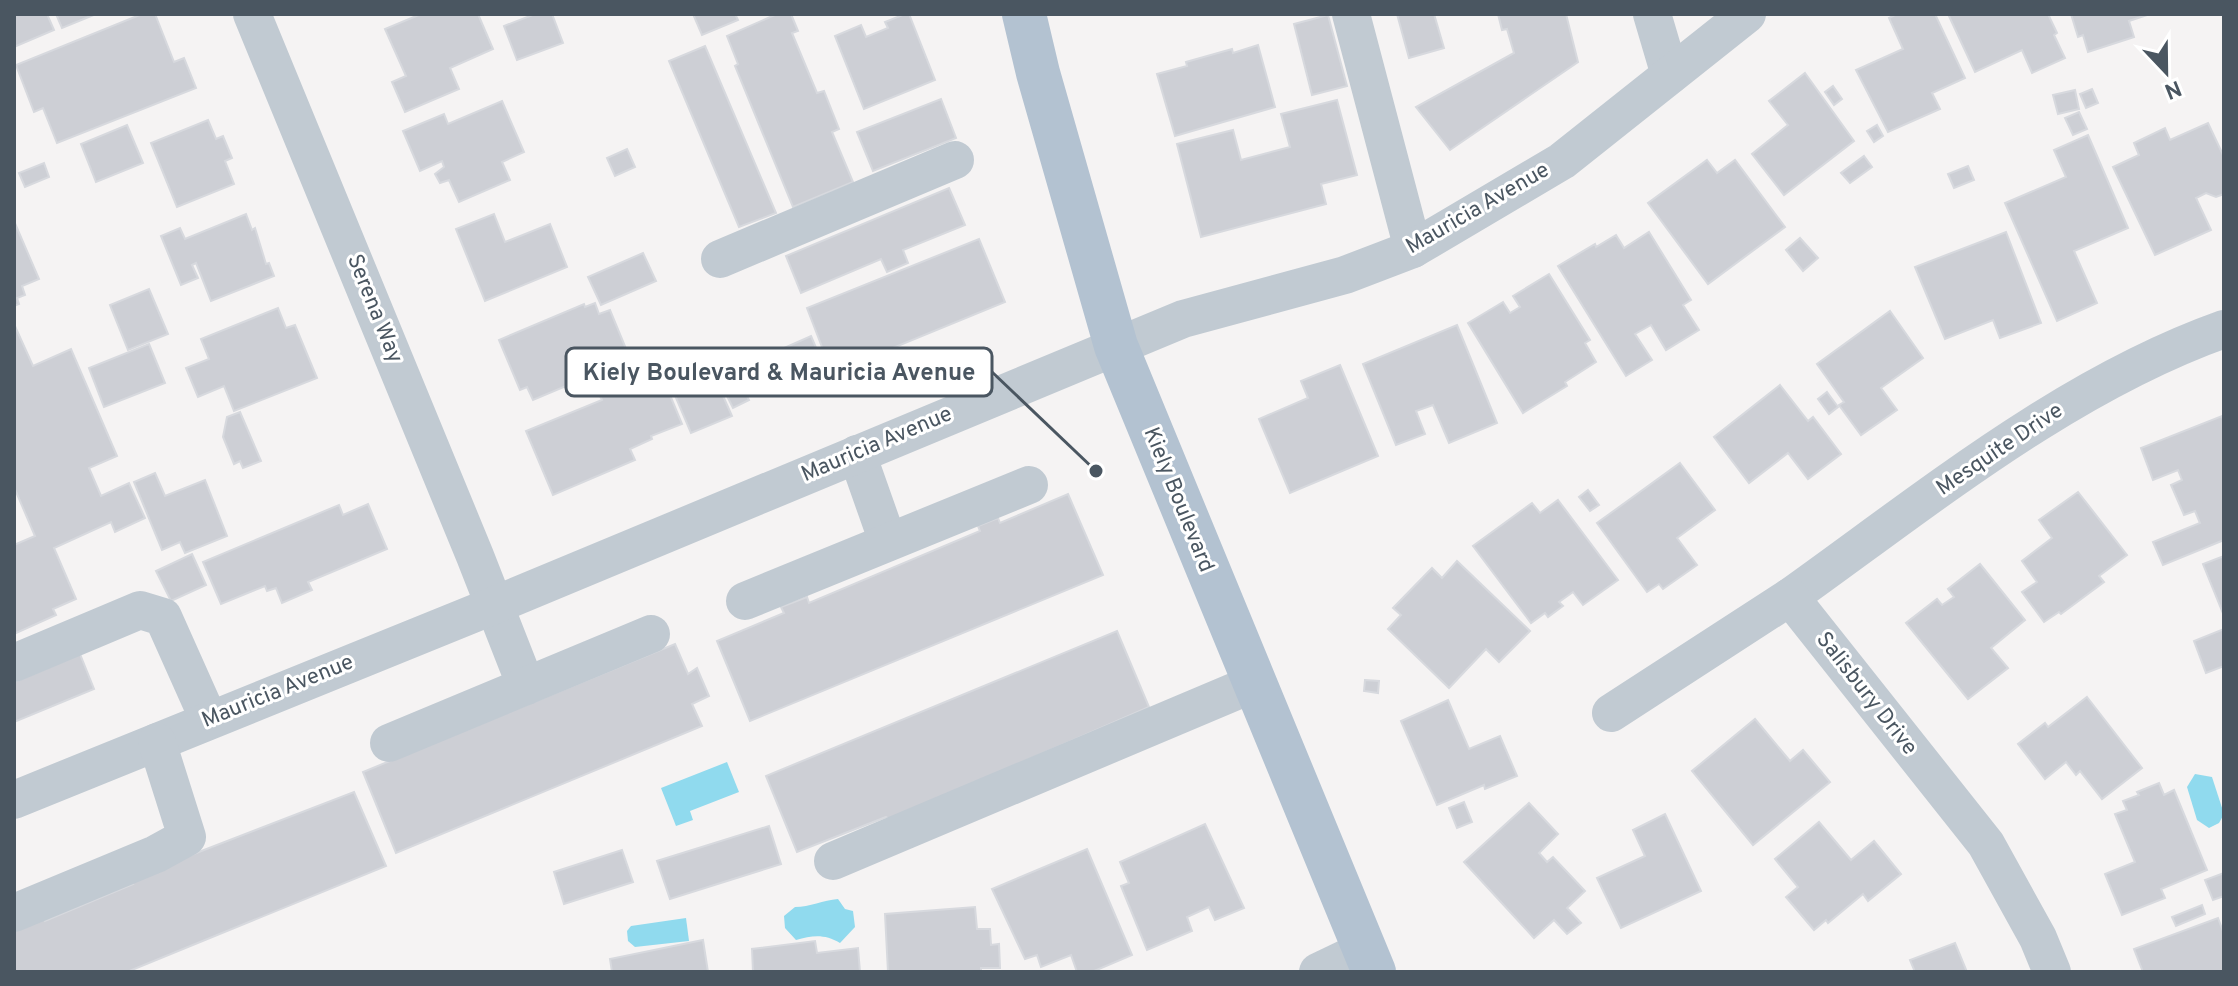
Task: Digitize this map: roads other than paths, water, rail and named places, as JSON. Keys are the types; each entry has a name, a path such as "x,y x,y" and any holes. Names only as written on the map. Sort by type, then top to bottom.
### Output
{"main road":[{"name":"Kiely Boulevard","path":"1024,14 1116,346 1369,961"}],"street":[{"name":"Serena Way","path":"252,14 526,686"},
{"path":"1351,14 1413,249"},
{"path":"1652,14 1670,75"},
{"name":"Mauricia Avenue","path":"14,800 495,605 1183,319 1345,275 1413,249 1562,161 1747,14"},
{"path":"720,259 955,160"},
{"name":"Mesquite Drive","path":"1790,597 2045,416 2182,344 2224,329"},
{"path":"857,454 888,542"},
{"path":"745,601 1029,485"},
{"path":"1611,713 1790,597"},
{"name":"Salisbury Drive","path":"1790,597 1986,844 2038,938 2052,972"},
{"path":"14,663 140,610 163,617 209,720"},
{"path":"389,743 651,634"},
{"path":"833,861 1255,683"},
{"path":"14,913 156,854 187,837 157,742"},
{"path":"1318,972 1369,961"}],"water":[{"path":"727,762 739,792 690,811 693,820 676,826 661,788"},
{"path":"2195,774 2212,777 2224,814 2219,823 2209,828 2197,820 2187,787"},
{"path":"838,899 845,909 853,911 855,927 840,943 819,936 796,940 785,928 784,916 795,907"},
{"path":"686,918 689,941 635,947 628,941 627,931 631,926"}],"place":[{"name":"Kiely Boulevard & Mauricia Avenue","path":"1096,471"}]}
